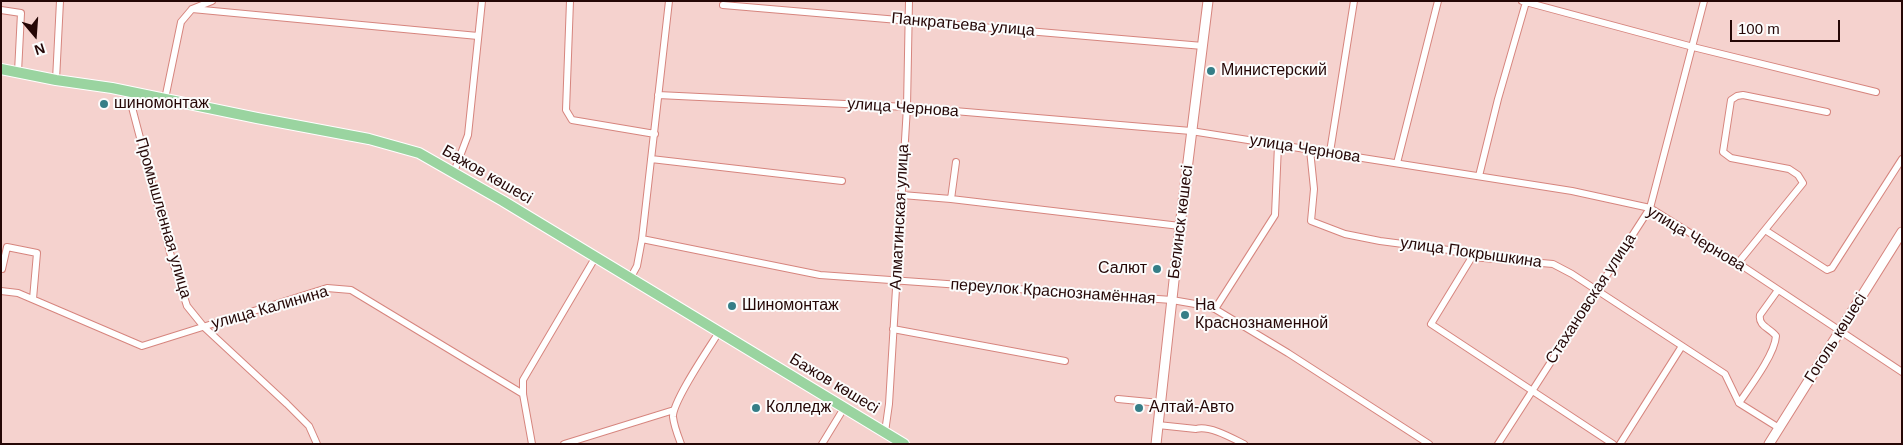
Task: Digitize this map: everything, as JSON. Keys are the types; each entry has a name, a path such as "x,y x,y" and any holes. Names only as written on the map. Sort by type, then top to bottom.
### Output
{"main road":[{"name":"Белинск көшесі","path":"1156,444 1180,226 1208,1"},
{"name":"Бажов көшесі","path":"1,69 386,143 419,153 631,278 904,444"},
{"name":"Гоголь көшесі","path":"1769,444 1902,232"}],"street":[{"path":"56,80 60,1"},
{"path":"165,99 182,22 192,9 212,1"},
{"path":"454,172 468,135 482,1"},
{"path":"570,1 566,110 572,120 655,134"},
{"path":"631,278 637,266 642,239 669,1"},
{"name":"Алматинская улица","path":"885,432 889,404 907,107 909,1"},
{"path":"1330,152 1354,1"},
{"path":"1397,163 1438,1"},
{"name":"Стахановская улица","path":"1498,444 1650,208 1704,1"},
{"path":"1479,176 1524,2 1693,48 1876,92"},
{"name":"Панкратьева улица","path":"723,5 1202,46"},
{"path":"192,9 478,36"},
{"path":"1,10 22,13 18,72"},
{"name":"Промышленная улица","path":"128,92 171,256 187,306 204,327 309,426 317,444"},
{"name":"улица Чернова","path":"658,95 907,107 1192,131 1572,190 1650,208 1738,263 1902,372"},
{"path":"1738,263 1803,183 1798,175 1790,169 1730,158 1723,152 1731,100 1737,96 1743,96 1827,112"},
{"path":"1215,309 1275,214 1278,145"},
{"name":"улица Покрышкина","path":"1310,150 1314,188 1311,221 1345,234 1380,241 1449,250 1472,257 1553,264 1572,274 1725,374 1739,403"},
{"path":"652,159 842,181"},
{"path":"1765,230 1827,270 1832,268 1902,160"},
{"path":"951,199 956,162"},
{"path":"902,195 1180,226"},
{"name":"переулок Краснознамённая","path":"642,239 820,276 1172,300 1201,305 1215,309 1288,353 1429,444"},
{"path":"2,269 7,247 37,252 32,299"},
{"path":"1472,257 1431,324 1613,444"},
{"path":"532,444 523,394 523,380 595,258"},
{"name":"улица Калинина","path":"1,291 18,293 142,346 327,288 351,290 523,394"},
{"path":"1778,290 1759,319 1762,325 1776,336 1776,342 1739,403 1779,428"},
{"path":"893,329 1065,361"},
{"path":"681,444 673,417 674,410 719,332"},
{"path":"1620,444 1682,346"},
{"path":"1118,399 1160,403"},
{"path":"822,444 844,408"},
{"path":"564,444 674,410"},
{"path":"1158,425 1200,427 1223,434 1244,444"}],"place":[{"name":"Министерский","path":"1211,71"},
{"name":"шиномонтаж","path":"104,104"},
{"name":"Салют","path":"1157,269"},
{"name":"Шиномонтаж","path":"732,306"},
{"name":"На Краснознаменной","path":"1185,315"},
{"name":"Колледж","path":"756,408"},
{"name":"Алтай-Авто","path":"1139,408"}]}
